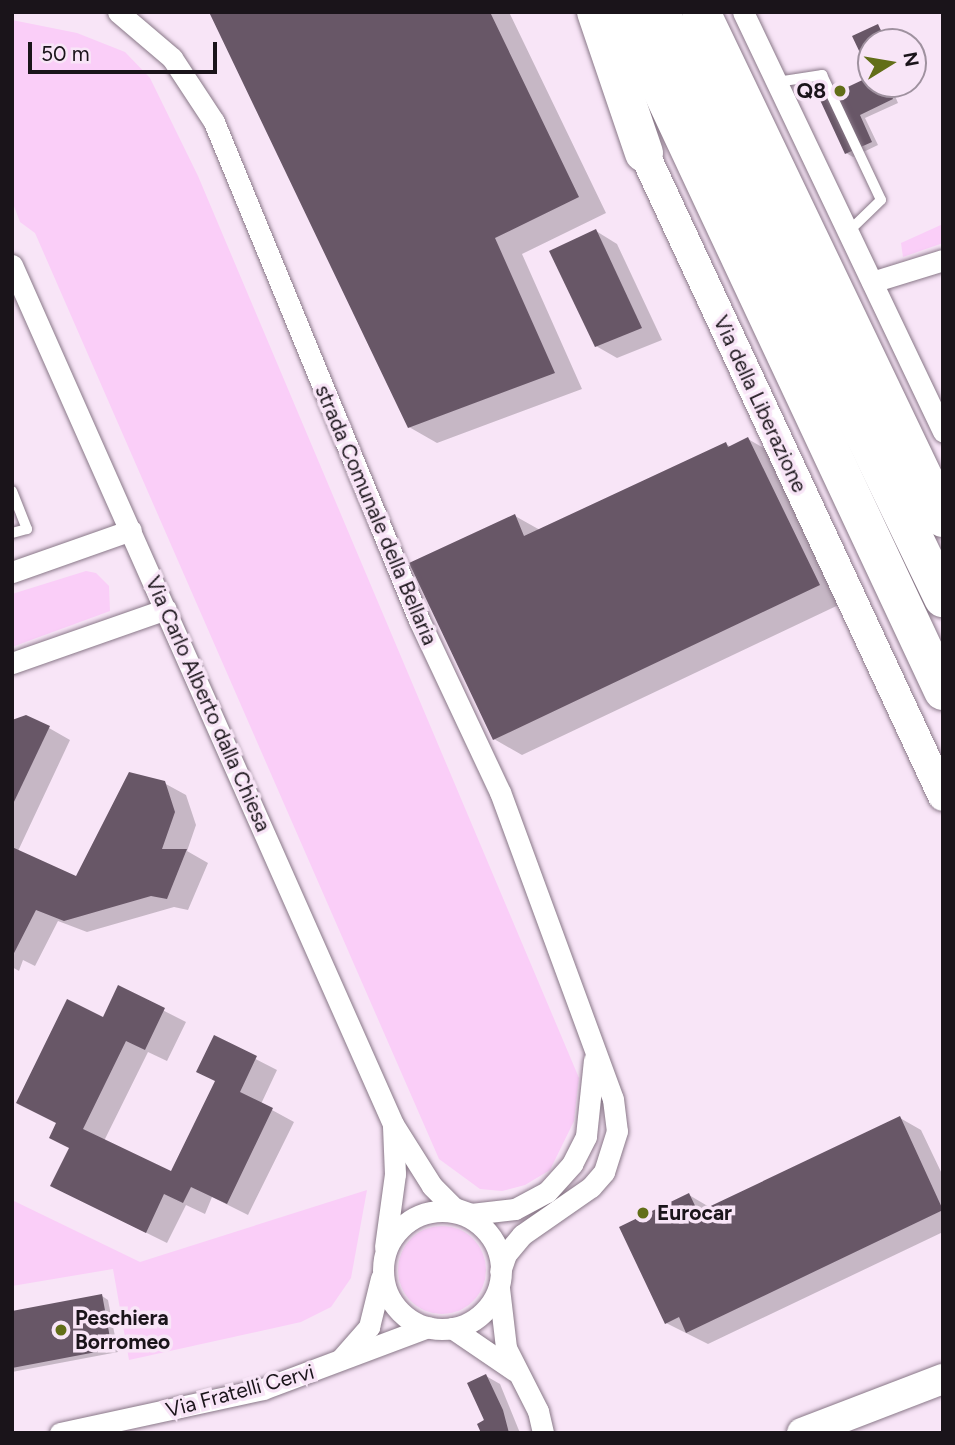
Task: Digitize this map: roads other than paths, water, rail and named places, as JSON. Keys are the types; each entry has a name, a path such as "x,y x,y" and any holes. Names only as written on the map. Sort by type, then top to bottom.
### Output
{"highway":[{"path":"596,12 643,153"},
{"path":"625,12 943,691"},
{"path":"660,12 943,598"},
{"path":"701,12 943,518"}],"street":[{"name":"strada Comunale della Bellaria","path":"118,12 172,58 214,122 419,620 500,792 594,1045"},
{"name":"Via della Liberazione","path":"576,12 943,796"},
{"path":"743,12 943,432"},
{"path":"872,282 943,260"},
{"name":"Via Carlo Alberto dalla Chiesa","path":"12,265 17,287 131,530 393,1124 432,1186 463,1210 484,1214 521,1207 547,1192 566,1172 588,1126 595,1074 594,1045"},
{"path":"12,572 131,530"},
{"path":"12,663 166,609"},
{"path":"560,1433 538,1411 515,1371 499,1320 500,1275 498,1252 485,1229 472,1219 448,1211 426,1213 405,1224 391,1239 383,1263 393,1303 411,1320 428,1327 452,1328 481,1315 500,1275 506,1254 522,1235 591,1187 609,1163 617,1131 616,1109 594,1045"},
{"name":"Via Carlo Alberto dalla Chiesa","path":"383,1263 394,1174 393,1124"},
{"name":"Via Fratelli Cervi","path":"337,1363 369,1327 383,1263"},
{"name":"Via Fratelli Cervi","path":"60,1433 264,1389 428,1327"},
{"path":"452,1328 515,1371"},
{"path":"802,1433 943,1379"},
{"path":"538,1411 543,1433"}],"lane":[{"path":"777,82 822,75 881,200 848,232"},
{"path":"12,491 27,529 12,533"}],"place":[{"name":"Q8","path":"840,91"},
{"name":"Eurocar","path":"643,1213"},
{"name":"Peschiera Borromeo","path":"61,1330"}]}
